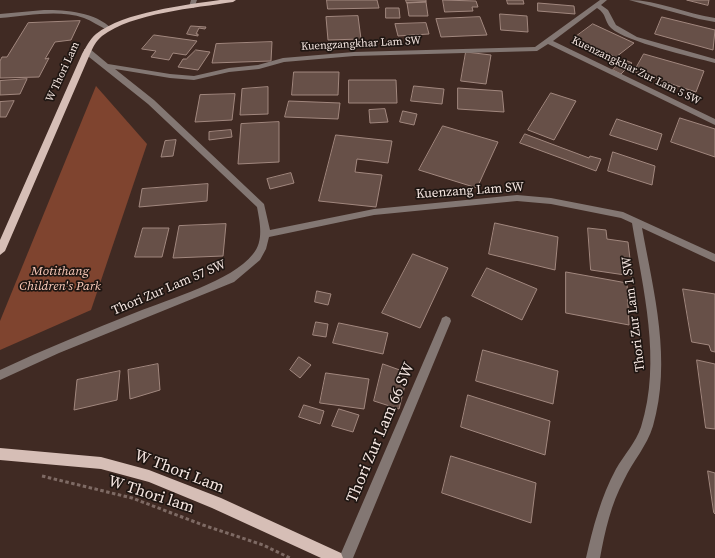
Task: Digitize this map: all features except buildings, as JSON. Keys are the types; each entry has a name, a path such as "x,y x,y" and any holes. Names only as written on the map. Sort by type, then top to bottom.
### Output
{"main road":[{"name":"W Thori Lam","path":"0,251 87,51 93,42 109,29 130,21 193,3 234,0"},
{"name":"W Thori Lam","path":"0,454 102,463 149,476 216,504 336,558"}],"street":[{"name":"Kuengzangkhar Lam SW","path":"107,66 170,76 194,78 229,70 258,67 283,60 354,54 537,49 604,0"},
{"path":"632,0 701,18 715,20"},
{"path":"596,6 606,11 613,26 635,38 715,61"},
{"path":"0,16 44,13 72,14 87,17 109,29"},
{"name":"Kuenzangkhar Zur Lam 5 SW","path":"548,41 715,122"},
{"name":"Thori Zur Lam 57 SW","path":"0,375 55,350 230,279 249,266 265,246 265,223 261,206 151,102 87,51"},
{"name":"Kuenzang Lam SW","path":"266,234 374,212 517,198 551,201 623,215 715,258"},
{"name":"Thori Zur Lam 1 SW","path":"593,558 600,524 620,476 647,428 655,396 656,361 650,302 636,222"},
{"name":"Thori Zur Lam 66 SW","path":"346,558 446,321"}],"path":[{"name":"W Thori lam","path":"40,475 132,498 203,525 264,545 290,558"}],"green space":[{"name":"Motithang Children's Park","path":"96,86 147,144 91,310 0,350 0,321"}]}
